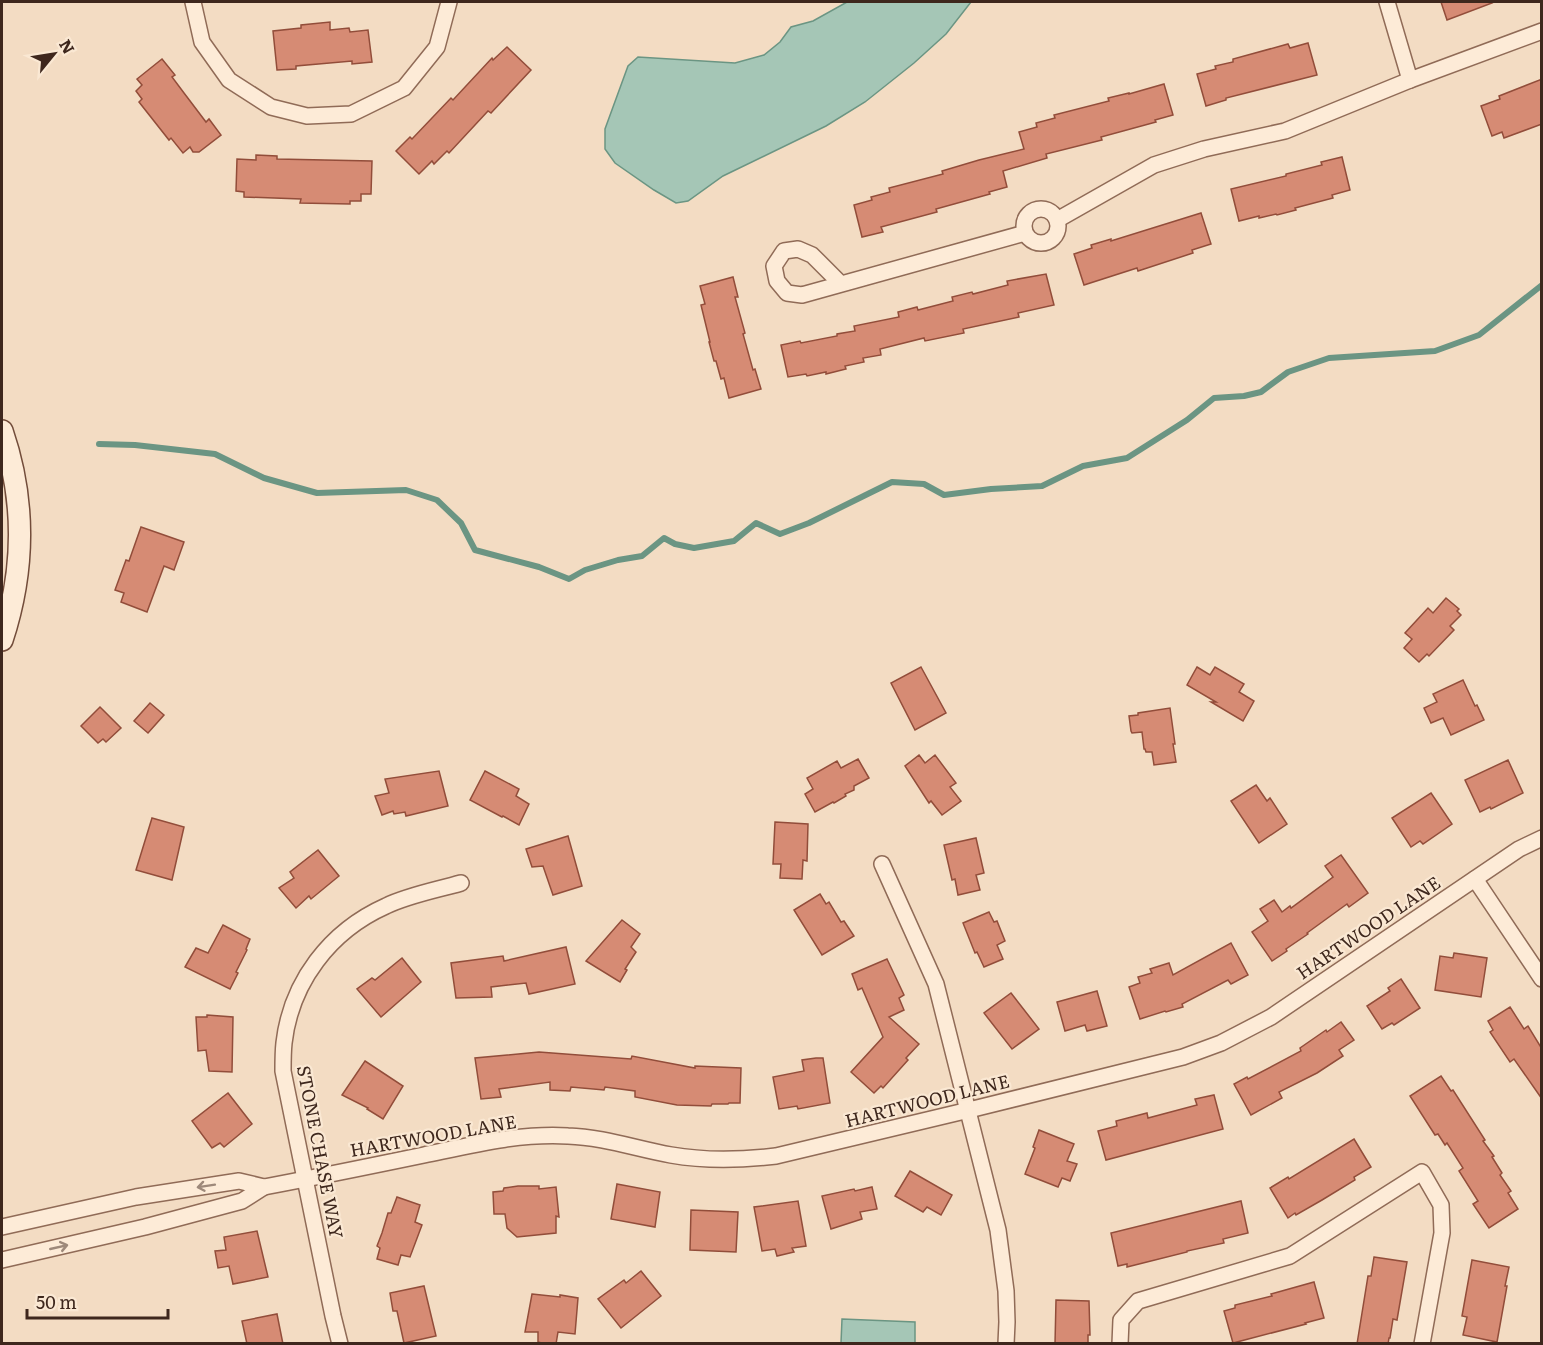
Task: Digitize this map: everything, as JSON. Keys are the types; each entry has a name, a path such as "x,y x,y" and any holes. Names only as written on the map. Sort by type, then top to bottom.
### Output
{"main road":[{"path":"2,431 12,465 20,517 19,563 15,592 2,640"}],"street":[{"path":"193,2 202,42 229,80 271,107 307,116 351,114 404,88 437,47 449,2"},
{"path":"1387,2 1410,81"},
{"path":"1057,220 1154,165 1204,149 1285,131 1542,31"},
{"path":"1044,209 1052,213 1057,220 1058,229 1055,237 1048,242 1039,243 1031,240 1025,233 1024,224 1027,215 1035,210 1044,209"},
{"path":"841,284 1025,233"},
{"name":"HARTWOOD LANE","path":"2,1260 145,1227 242,1201 264,1187 501,1139 569,1136 593,1138 695,1158 776,1156 1183,1057 1221,1043 1270,1017 1519,849 1542,838"},
{"path":"882,864 936,984 969,1110 1003,1257 1006,1291 1006,1344"},
{"path":"1475,879 1542,979"},
{"name":"STONE CHASE WAY","path":"340,1344 283,1071 288,1021 302,983 315,962 344,930 388,905 461,883"},
{"path":"1120,1344 1121,1320 1138,1300 1290,1256 1422,1172 1441,1205 1442,1233 1422,1344"},
{"name":"HARTWOOD LANE","path":"2,1227 136,1197 239,1181 264,1187"}],"shaded area":[{"path":"847,2 971,2 946,34 865,102 826,126 723,176 688,201 676,203 654,190 615,163 605,149 605,129 628,66 638,57 735,63 764,55 780,42 791,27 813,21"},
{"path":"842,1319 915,1322 915,1343 841,1343"}],"building":[{"path":"1441,2 1491,2 1492,3 1447,20"},
{"path":"330,22 330,30 349,28 350,32 368,30 372,62 352,64 352,61 277,70 273,31"},
{"path":"1308,43 1317,75 1226,98 1226,100 1206,106 1197,74 1216,69 1215,66 1233,62 1233,59 1288,44 1290,48"},
{"path":"507,47 531,70 449,153 447,151 434,164 432,161 419,174 396,151 410,137 412,139 451,98 453,100 492,58 493,60"},
{"path":"162,59 175,75 172,77 206,122 209,119 221,135 199,152 193,152 190,147 183,153 171,138 169,140 139,102 142,99 136,91 142,85 137,79"},
{"path":"1542,79 1542,124 1504,138 1502,132 1492,136 1481,106 1500,99 1499,96"},
{"path":"1164,84 1173,115 1101,137 1102,140 1046,154 1047,158 1003,171 1007,187 936,209 937,212 881,227 883,232 862,237 854,205 890,192 889,188 943,174 942,171 979,160 1024,149 1019,132 1037,127 1036,123 1055,118 1054,115"},
{"path":"256,155 277,156 277,159 372,161 371,194 361,194 361,201 350,201 350,204 300,203 301,199 244,197 244,192 236,191 237,159 256,160"},
{"path":"1342,157 1350,190 1332,195 1333,198 1295,208 1296,210 1239,221 1231,189 1286,176 1286,174 1322,165 1321,162"},
{"path":"1201,213 1211,244 1192,250 1193,253 1138,271 1137,268 1084,285 1074,254 1092,248 1091,245"},
{"path":"1046,274 1054,305 1018,313 1019,317 963,329 964,333 925,341 924,338 880,349 881,355 863,358 864,362 845,366 846,369 826,374 826,372 788,377 781,345 837,336 837,334 855,331 854,326 899,317 898,312 917,307 918,310 953,301 952,297 1008,285 1007,281"},
{"path":"733,277 738,297 735,297 745,333 743,334 761,389 729,398 724,378 721,379 709,342 701,305 705,304 700,286"},
{"path":"141,527 184,542 174,570 164,566 147,612 121,602 124,593 115,590 126,560 129,561"},
{"path":"1446,598 1459,609 1457,611 1461,615 1450,626 1454,630 1429,656 1427,654 1419,662 1404,648 1412,639 1405,633 1428,608 1433,613"},
{"path":"921,667 946,713 915,730 891,683"},
{"path":"1197,667 1210,675 1215,667 1244,684 1239,692 1254,701 1243,721 1187,685"},
{"path":"1463,680 1484,720 1451,735 1443,718 1431,723 1424,708 1437,702 1433,694"},
{"path":"150,703 164,715 148,733 134,721"},
{"path":"100,707 121,728 106,742 103,739 98,743 81,726"},
{"path":"1170,708 1176,762 1154,765 1152,752 1146,752 1144,749 1142,732 1132,733 1129,716"},
{"path":"919,755 925,763 935,755 956,783 950,787 961,801 942,815 931,801 929,803 905,766"},
{"path":"858,759 869,778 854,786 854,790 845,794 846,796 815,812 805,794 813,789 807,778 837,761 841,768"},
{"path":"1508,760 1523,793 1480,812 1465,780"},
{"path":"439,771 448,806 406,816 405,812 394,814 393,811 382,815 375,796 389,793 385,779"},
{"path":"485,771 519,789 516,796 529,804 519,825 470,800"},
{"path":"1256,785 1267,801 1270,798 1287,824 1259,843 1231,801"},
{"path":"1431,793 1452,824 1423,844 1420,841 1411,847 1392,818"},
{"path":"152,818 184,827 172,880 136,870"},
{"path":"775,822 808,824 807,861 803,860 802,879 780,878 781,864 773,864"},
{"path":"568,836 582,886 553,895 543,866 532,867 526,849"},
{"path":"976,838 984,873 976,875 980,890 958,895 944,845"},
{"path":"318,850 339,876 311,899 309,896 296,908 279,888 294,878 290,872"},
{"path":"1341,855 1368,893 1349,907 1347,904 1272,961 1252,932 1268,921 1260,909 1274,900 1282,912 1290,906 1291,908 1333,877 1325,866"},
{"path":"820,894 826,904 829,902 841,922 844,921 854,936 822,955 794,910"},
{"path":"989,912 994,922 997,921 1005,941 997,945 1003,959 984,967 977,952 975,953 963,923"},
{"path":"622,920 640,934 631,947 636,952 620,982 586,961"},
{"path":"223,925 250,939 230,989 185,967 196,948 208,953"},
{"path":"1231,943 1248,975 1231,984 1228,980 1182,1004 1183,1007 1140,1019 1129,987 1140,983 1138,977 1152,973 1150,969 1169,963 1173,975"},
{"path":"566,947 575,984 529,994 526,983 491,987 492,997 456,998 451,963 503,956 504,961"},
{"path":"1454,953 1487,958 1481,997 1435,990 1440,956 1453,958"},
{"path":"402,958 421,982 381,1017 357,989 372,978 375,980"},
{"path":"887,959 904,995 899,998 904,1010 889,1017 919,1044 883,1088 881,1086 874,1093 851,1072 883,1037 862,988 858,990 852,974"},
{"path":"1401,979 1420,1008 1394,1025 1392,1023 1382,1029 1367,1006 1390,991 1388,988"},
{"path":"1097,991 1107,1026 1087,1031 1085,1025 1065,1031 1057,1002"},
{"path":"1011,993 1039,1029 1012,1049 984,1013"},
{"path":"1510,1007 1524,1029 1528,1026 1542,1049 1542,1099 1514,1059 1510,1062 1490,1032 1493,1030 1488,1021"},
{"path":"207,1015 233,1017 232,1072 209,1071 206,1050 198,1051 196,1017 207,1017"},
{"path":"1341,1022 1354,1040 1339,1050 1343,1056 1317,1073 1279,1092 1282,1098 1251,1115 1234,1084 1301,1051 1300,1048"},
{"path":"539,1052 631,1059 632,1056 695,1068 695,1066 741,1068 740,1103 712,1104 711,1106 677,1105 635,1097 635,1091 605,1087 604,1090 571,1087 570,1091 550,1090 550,1082 499,1089 501,1097 481,1099 475,1058"},
{"path":"823,1058 830,1103 798,1109 797,1106 779,1109 773,1077 804,1071 802,1060"},
{"path":"365,1061 403,1086 383,1119 368,1108 342,1095"},
{"path":"1441,1076 1451,1091 1453,1090 1485,1140 1483,1141 1494,1156 1492,1157 1502,1173 1500,1175 1511,1191 1508,1193 1518,1209 1489,1228 1473,1204 1478,1201 1459,1171 1463,1168 1447,1143 1445,1145 1438,1134 1435,1135 1410,1096"},
{"path":"228,1093 252,1124 224,1147 220,1143 212,1148 192,1121"},
{"path":"1214,1095 1223,1129 1106,1160 1098,1131 1117,1126 1116,1121 1147,1113 1148,1118 1197,1105 1195,1099"},
{"path":"1039,1130 1074,1144 1067,1161 1077,1164 1070,1181 1062,1178 1058,1187 1025,1174"},
{"path":"1354,1139 1371,1167 1354,1177 1355,1180 1288,1218 1270,1188"},
{"path":"910,1171 952,1195 941,1215 927,1207 923,1212 895,1196"},
{"path":"617,1184 660,1192 655,1227 611,1219"},
{"path":"518,1186 539,1186 539,1189 556,1187 559,1217 556,1216 556,1233 517,1237 507,1228 505,1214 494,1214 493,1192"},
{"path":"872,1187 877,1209 860,1212 862,1219 831,1229 822,1196"},
{"path":"397,1197 420,1205 415,1222 422,1225 410,1257 401,1255 398,1265 377,1259 380,1248 377,1246 388,1213 391,1213"},
{"path":"798,1201 806,1246 792,1248 794,1252 777,1256 775,1249 762,1251 754,1207"},
{"path":"1241,1201 1248,1233 1223,1239 1224,1243 1127,1267 1127,1264 1118,1266 1111,1233"},
{"path":"691,1210 738,1212 736,1252 690,1250"},
{"path":"257,1231 268,1277 233,1284 229,1266 218,1268 215,1251 226,1250 224,1237"},
{"path":"1374,1257 1407,1262 1397,1320 1393,1319 1388,1344 1357,1344 1368,1276 1371,1276"},
{"path":"1472,1260 1509,1267 1497,1342 1463,1335 1467,1317 1462,1316"},
{"path":"641,1271 661,1296 621,1328 598,1299 624,1280 626,1283"},
{"path":"1314,1282 1324,1318 1233,1343 1224,1311 1235,1308 1235,1305"},
{"path":"424,1286 436,1336 404,1343 397,1311 393,1311 390,1293"},
{"path":"532,1294 578,1298 575,1334 558,1332 556,1344 545,1344 538,1342 538,1332 525,1332"},
{"path":"1056,1300 1089,1301 1088,1344 1055,1344"},
{"path":"277,1314 283,1344 247,1344 242,1321"}],"waterway":[{"path":"99,444 135,445 215,454 264,478 317,493 406,490 437,500 461,523 475,550 539,567 569,579 585,570 618,560 642,556 664,538 675,544 694,548 734,541 756,523 780,534 809,523 892,482 924,484 944,495 1042,486 1083,466 1127,458 1187,420 1214,398 1244,396 1261,392 1288,372 1329,358 1435,351 1479,335 1542,285"}]}
